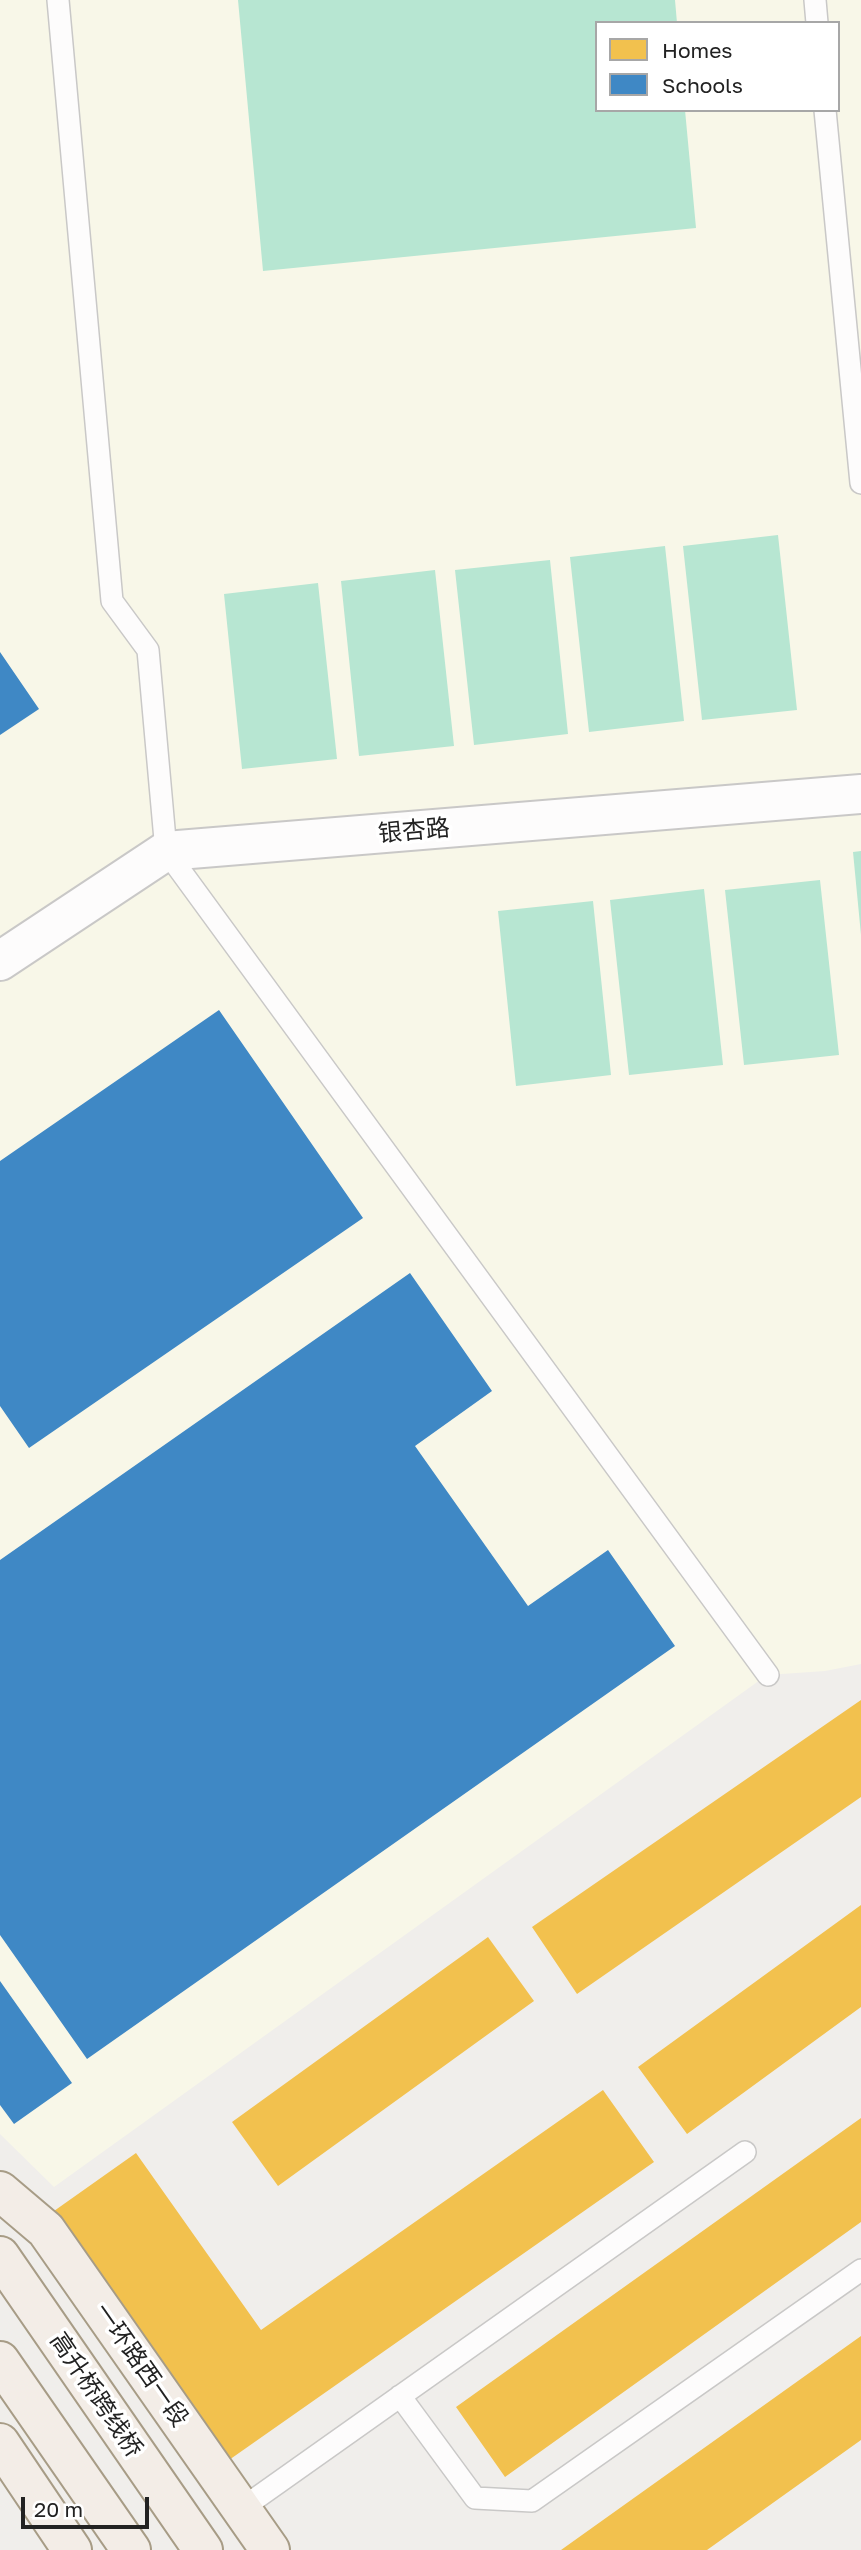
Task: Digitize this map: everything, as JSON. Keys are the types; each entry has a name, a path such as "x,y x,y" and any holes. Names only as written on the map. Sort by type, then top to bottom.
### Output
{"main road":[{"name":"一环路西一段","path":"0,2191 46,2230 270,2550"},
{"name":"高升桥跨线桥","path":"0,2256 203,2550"},
{"path":"0,2361 131,2550"},
{"path":"0,2443 72,2550"}],"street":[{"name":"银杏路","path":"0,961 166,851 861,794"}],"lane":[{"path":"58,0 112,601 148,650 166,851 768,1675"},
{"path":"815,0 817,21"},
{"path":"825,112 861,482"},
{"path":"241,2509 745,2152"},
{"path":"400,2396 475,2498 532,2501 861,2270"}],"shaded area":[{"path":"0,0 861,0 861,1664 825,1671 767,1675 54,2187 0,2134"}],"green space":[{"path":"238,0 675,0 677,21 595,21 595,112 685,112 696,228 263,271"},
{"path":"778,535 797,710 702,720 683,546"},
{"path":"665,546 684,721 589,732 570,557"},
{"path":"550,560 568,734 474,745 455,570"},
{"path":"435,570 454,746 359,756 341,581"},
{"path":"318,583 337,759 242,769 224,594"},
{"path":"861,851 861,935 853,852"},
{"path":"820,880 839,1055 744,1065 725,890"},
{"path":"704,889 723,1065 629,1075 610,900"},
{"path":"593,901 611,1075 516,1086 498,911"}],"building: Homes":[{"path":"861,1700 861,1797 577,1994 532,1927"},
{"path":"861,1905 861,2007 687,2134 638,2067"},
{"path":"488,1937 534,2001 278,2186 232,2122"},
{"path":"603,2090 654,2162 229,2460 54,2211 136,2153 261,2330"},
{"path":"861,2118 861,2222 505,2477 456,2407"},
{"path":"861,2336 861,2440 707,2550 561,2550"}],"building: Schools":[{"path":"0,652 39,709 0,735"},
{"path":"219,1010 363,1218 29,1448 0,1406 0,1161"},
{"path":"410,1273 492,1391 415,1446 528,1606 608,1550 675,1646 87,2059 0,1935 0,1560"},
{"path":"0,1981 72,2083 14,2124 0,2105"}]}
